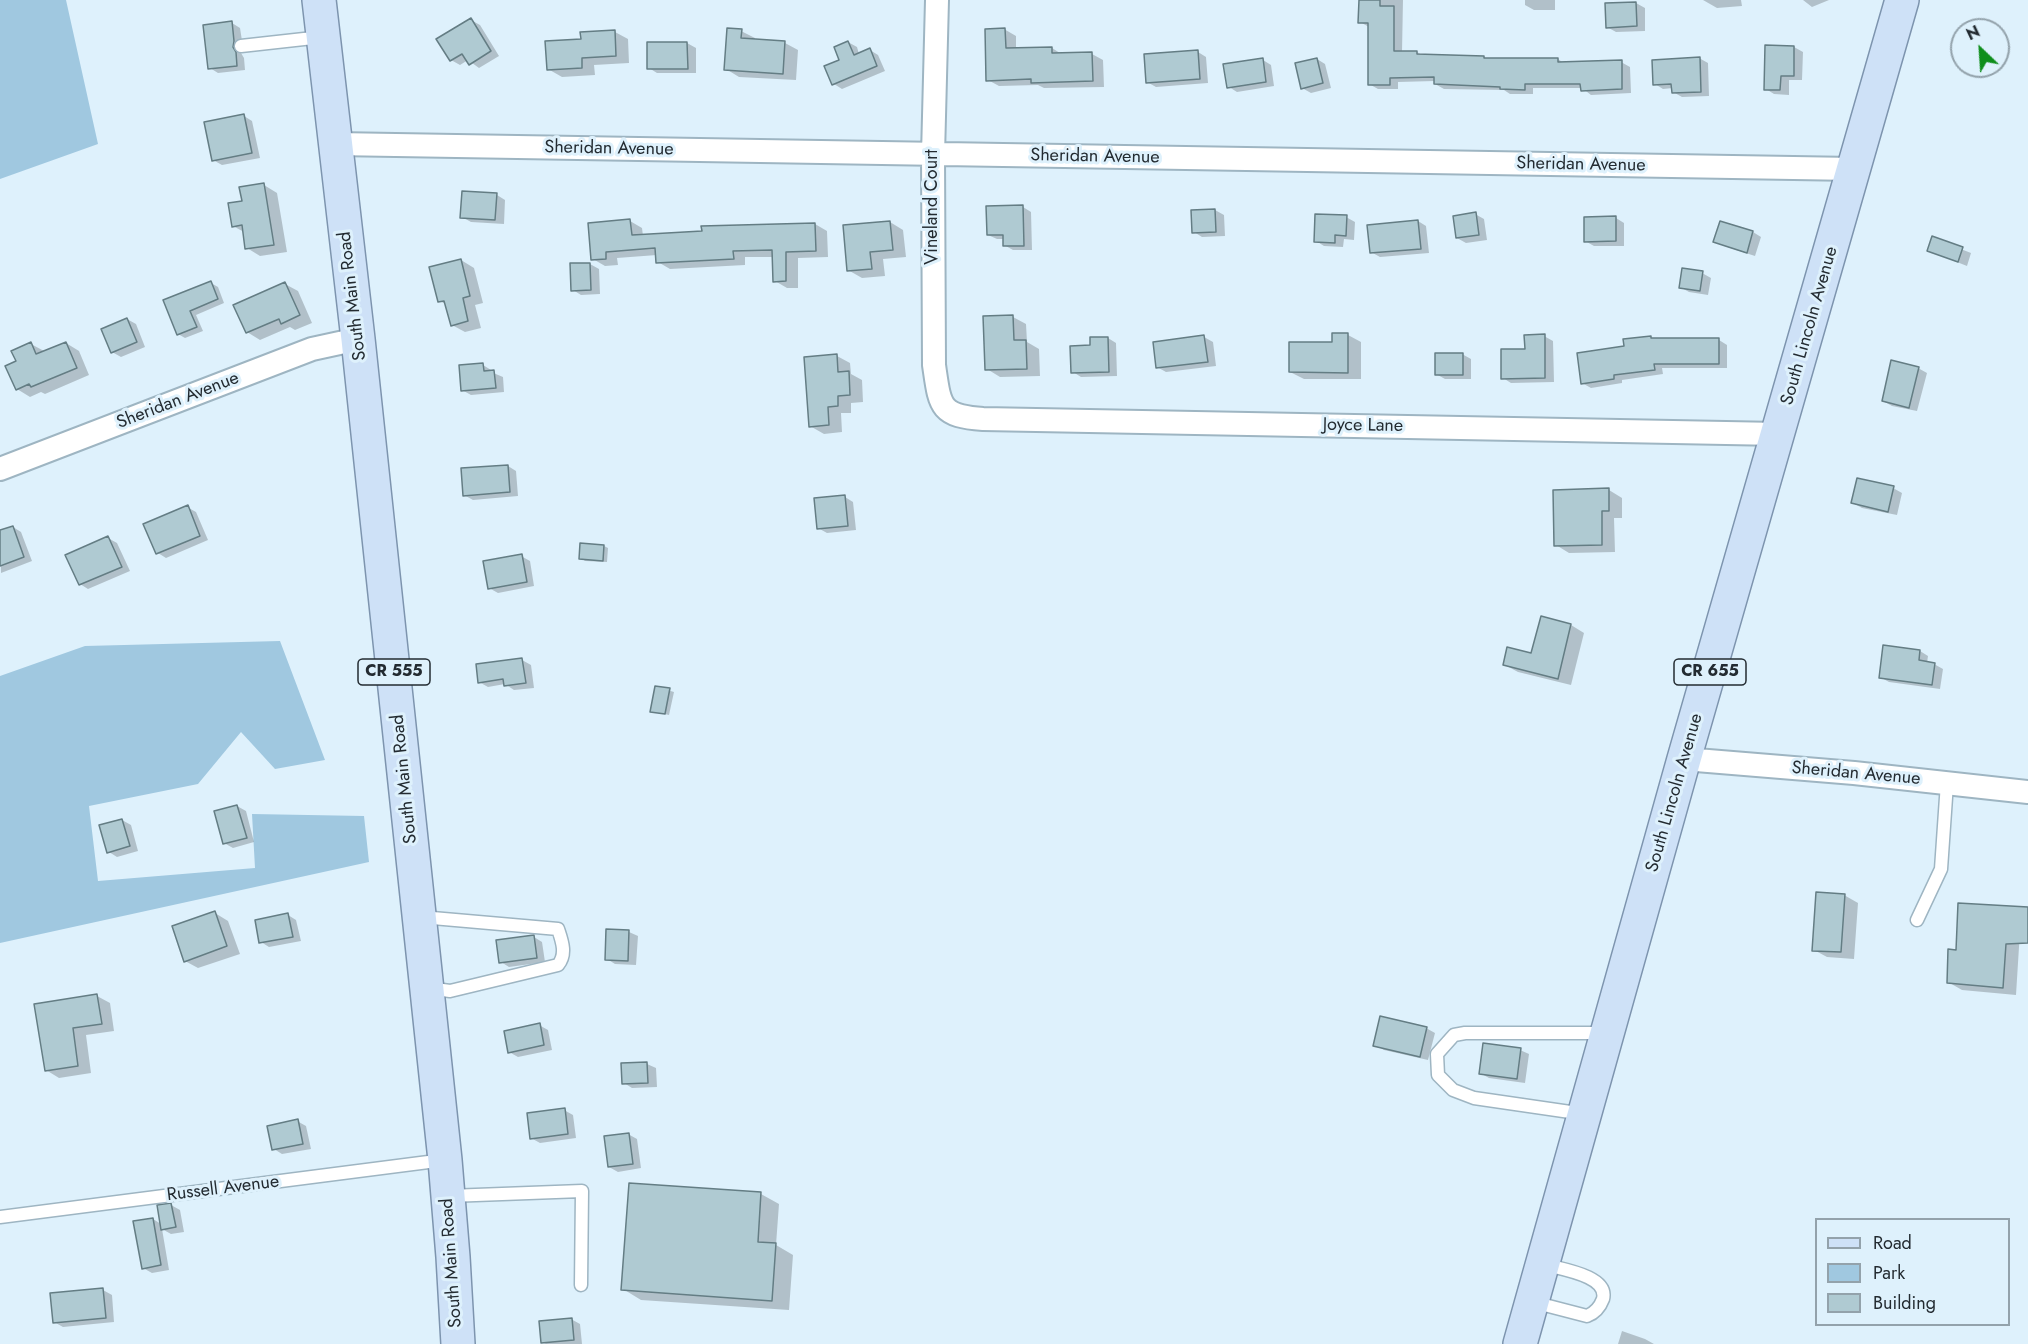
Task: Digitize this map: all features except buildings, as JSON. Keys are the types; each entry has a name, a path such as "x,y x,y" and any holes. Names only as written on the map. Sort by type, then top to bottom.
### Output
{"main road":[{"name":"South Main Road","path":"319,0 420,917 445,1160 458,1344"},
{"name":"South Lincoln Avenue","path":"1520,1344 1684,759 1902,0"}],"street":[{"name":"Vineland Court","path":"937,0 933,155 934,365 938,393 942,404 949,411"},
{"name":"Sheridan Avenue","path":"335,144 1854,169"},
{"name":"Sheridan Avenue","path":"0,469 312,349 358,339"},
{"name":"Joyce Lane","path":"949,411 964,417 983,419 1779,434"},
{"name":"Sheridan Avenue","path":"1684,759 1854,773 2028,792"}],"lane":[{"path":"241,46 323,37"},
{"path":"1917,920 1941,869 1947,783"},
{"path":"420,917 558,928 563,944 563,959 558,965 450,990 427,988"},
{"path":"1585,1114 1474,1098 1453,1090 1438,1075 1437,1054 1454,1035 1465,1033 1608,1033"},
{"name":"Russell Avenue","path":"0,1218 445,1160"},
{"path":"448,1196 582,1191 580,1285"},
{"path":"1532,1302 1587,1316 1594,1313 1603,1298 1603,1289 1597,1281 1543,1264"}],"green space":[{"path":"0,0 66,0 98,144 0,179"},
{"path":"280,641 325,760 275,769 241,732 198,784 89,806 98,881 255,868 252,814 364,816 369,862 0,943 0,676 85,646"}]}
